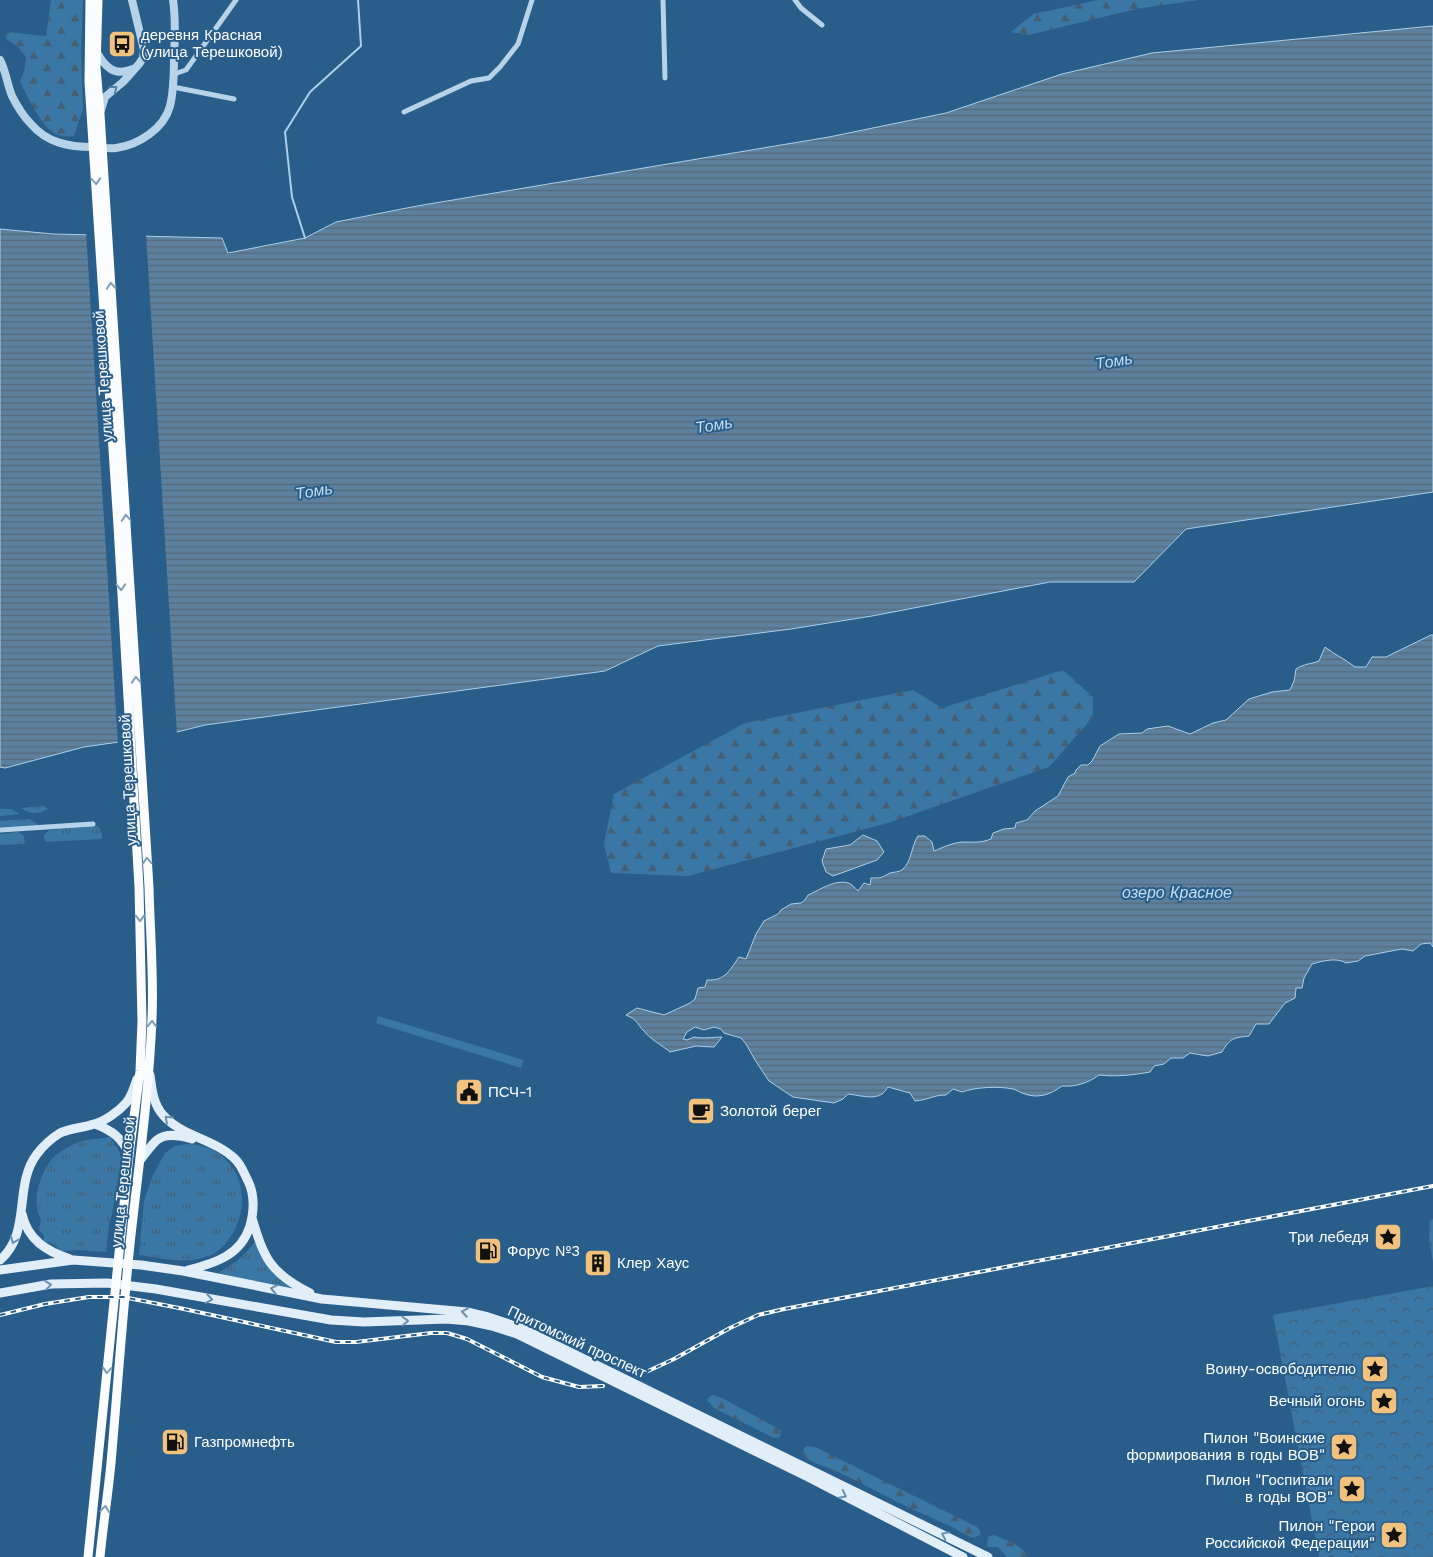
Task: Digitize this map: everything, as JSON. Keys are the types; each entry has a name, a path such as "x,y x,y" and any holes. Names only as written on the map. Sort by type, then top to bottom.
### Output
{"main road":[{"name":"улица Терешковой","path":"88,1557 129,1155 145,1072 152,1018 149,887 96,114 89,66 90,0"},
{"name":"улица Терешковой","path":"98,0 96,114 139,887 145,1072 141,1158 122,1322 100,1557"},
{"path":"0,1260 14,1242 22,1212 24,1182 30,1165 37,1154 47,1143 62,1132 95,1124 113,1115 126,1104 145,1072"},
{"path":"145,1072 155,1102 162,1114 172,1124 220,1148 234,1158 243,1170 250,1186 253,1203 252,1218 243,1242 233,1251 208,1265 183,1271"},
{"path":"95,1124 108,1129 118,1136 126,1145 129,1155"},
{"path":"141,1158 162,1137 180,1136 210,1143"},
{"path":"22,1212 25,1225 36,1241 52,1253 73,1260"},
{"path":"252,1218 263,1252 275,1269 298,1287 322,1299"},
{"name":"Притомский проспект","path":"0,1270 73,1260 141,1265 183,1271 322,1299 467,1312 488,1317 521,1328 988,1557"},
{"name":"Притомский проспект","path":"0,1293 52,1284 107,1283 156,1289 331,1320 364,1322 446,1319 484,1324 517,1334 798,1472 963,1557"},
{"path":"364,1322 373,1318 376,1314 375,1308 370,1303"}],"street":[{"path":"96,114 105,97 123,82 143,58 144,50 132,0"},
{"path":"136,21 138,0"},
{"path":"0,60 12,95 31,125 42,135 66,145 83,147 116,148 139,141 150,134 162,121 170,108 174,74 175,12 172,0"},
{"path":"174,74 186,70 236,0"},
{"path":"404,112 471,81 489,78 518,44 532,0"},
{"path":"663,0 665,78"},
{"path":"795,0 801,8 822,25"},
{"path":"96,51 104,65 112,70 124,72 135,68"},
{"path":"173,87 234,99"},
{"path":"0,830 93,824"}],"green space":[{"path":"51,0 83,0 81,51 83,109 74,136 58,135 52,132 41,119 20,81 24,72 26,57 18,47 6,39 7,32 46,36"},
{"path":"1098,0 1198,0 1136,9 1029,35 1011,32 1033,14"},
{"path":"1063,670 1093,697 1093,717 1049,767 888,823 688,876 611,873 604,844 614,794 745,723 913,690 942,708"},
{"path":"44,806 48,809 34,813 21,808"},
{"path":"0,809 11,809 20,814 0,816"},
{"path":"29,819 39,825 0,827 0,821"},
{"path":"97,826 101,830 101,839 45,842 44,835 49,830"},
{"path":"18,832 24,836 25,844 0,845 0,834"},
{"path":"378,1016 524,1060 521,1068 376,1023"},
{"path":"110,1137 119,1151 121,1159 106,1252 60,1251 56,1246 44,1241 44,1235 39,1230 41,1220 38,1213 37,1196 40,1180 48,1164 55,1156 73,1144"},
{"path":"187,1144 204,1147 218,1153 229,1163 237,1176 241,1190 242,1205 238,1221 231,1236 224,1245 215,1253 200,1259 165,1259 139,1255 144,1201 153,1175 165,1153 175,1146"},
{"path":"1433,1219 1433,1262 1429,1238 1430,1220"},
{"path":"256,1240 295,1289 218,1273 239,1259"},
{"path":"1433,1286 1433,1557 1319,1557 1273,1315"},
{"path":"712,1395 722,1398 777,1428 781,1431 780,1437 774,1438 714,1408 707,1400"},
{"path":"807,1446 815,1447 977,1527 980,1535 974,1538 966,1535 806,1458 803,1455 804,1448"},
{"path":"993,1535 1018,1546 1027,1557 1007,1557 998,1547 987,1547 988,1537"}],"water":[{"name":"Томь","path":"1433,26 1433,492 1186,529 1134,582 1050,582 872,616 791,629 658,646 605,671 205,725 161,736 84,747 5,768 0,767 0,229 53,234 222,238 228,253 305,238 336,222 417,206 829,137 946,113 1062,74 1152,53"},
{"name":"озеро Красное","path":"1433,635 1433,947 1430,943 1421,944 1413,951 1402,949 1365,956 1358,961 1346,963 1334,960 1312,964 1304,978 1302,988 1296,988 1295,998 1285,1003 1269,1024 1256,1024 1249,1036 1232,1040 1222,1052 1208,1056 1190,1053 1183,1058 1171,1058 1164,1064 1154,1066 1150,1072 1112,1076 1099,1075 1082,1084 1062,1086 1040,1096 1024,1094 1007,1088 974,1089 962,1092 953,1089 946,1095 915,1101 910,1093 888,1087 878,1096 870,1097 848,1094 843,1099 834,1103 793,1097 769,1081 741,1038 724,1033 721,1029 714,1027 704,1030 695,1027 687,1032 683,1039 722,1037 714,1047 696,1046 670,1052 650,1037 635,1020 626,1015 637,1008 664,1015 690,1003 695,999 698,988 705,987 707,980 722,977 739,957 746,959 756,934 764,921 778,914 791,904 801,903 808,895 838,882 851,884 858,891 864,883 870,885 871,878 881,877 902,870 908,863 918,836 925,836 932,842 934,851 962,842 977,842 991,839 993,833 1015,828 1016,823 1027,820 1035,811 1058,796 1068,777 1075,773 1081,765 1088,765 1100,746 1119,734 1142,733 1147,729 1168,726 1190,734 1213,723 1226,720 1249,699 1272,692 1290,690 1296,669 1319,661 1325,647 1355,667 1366,667 1372,657 1386,657"},
{"path":"863,835 877,841 884,852 877,860 833,876 826,872 822,861 826,849 850,845"}],"pier":[{"path":"86,232 146,234 177,735 162,739 118,744"}],"waterway":[{"path":"305,238 292,197 285,132 310,92 361,46 358,0"}],"railway":[{"path":"646,1372 758,1315 1433,1186"},
{"path":"0,1315 45,1304 89,1297 123,1297 336,1342 356,1342 431,1333 447,1333 467,1339 542,1377 579,1387 603,1386"}],"place":[{"name":"деревня Красная (улица Терешковой)","path":"122,44"},
{"name":"ПСЧ-1","path":"469,1092"},
{"name":"Золотой берег","path":"701,1111"},
{"name":"Три лебедя","path":"1388,1237"},
{"name":"Форус №3","path":"488,1251"},
{"name":"Клер Хаус","path":"598,1263"},
{"name":"Воину-освободителю","path":"1375,1369"},
{"name":"Вечный огонь","path":"1384,1401"},
{"name":"Газпромнефть","path":"175,1442"},
{"name":"Пилон \"Воинские формирования в годы ВОВ\"","path":"1344,1447"},
{"name":"Пилон \"Госпитали в годы ВОВ\"","path":"1352,1489"},
{"name":"Пилон \"Герои Российской Федерации\"","path":"1394,1535"}]}
